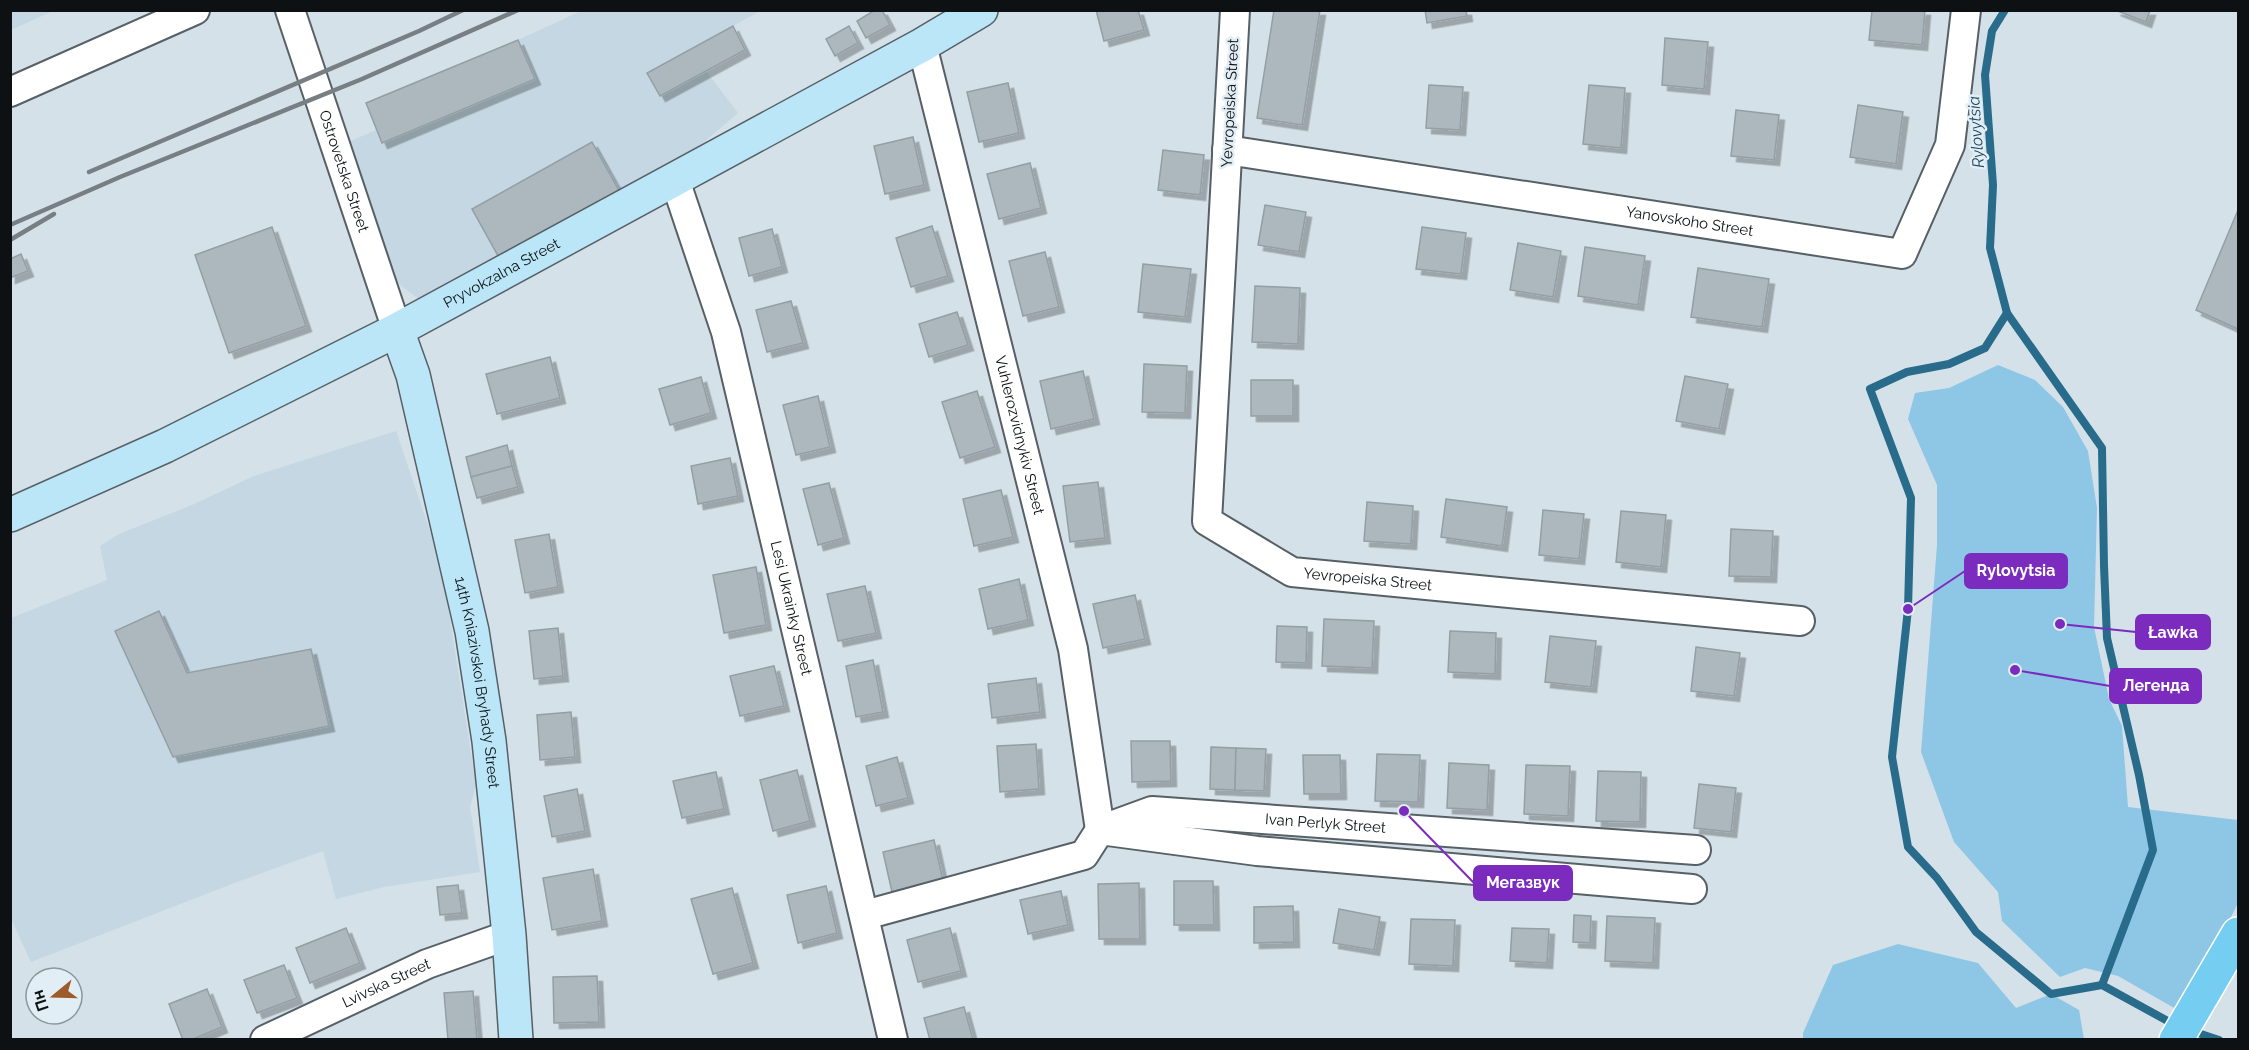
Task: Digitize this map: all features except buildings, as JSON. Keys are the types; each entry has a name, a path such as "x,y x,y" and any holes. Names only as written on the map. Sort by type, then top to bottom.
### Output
{"main road":[{"path":"2176,1040 2238,934"}],"street":[{"path":"10,92 195,10"},
{"name":"Ostrovetska Street","path":"290,10 397,330"},
{"name":"Pryvokzalna Street","path":"10,515 165,446 397,330 922,45 981,10"},
{"name":"Yevropeiska Street","path":"1235,10 1207,521 1292,572 1800,621"},
{"name":"Yanovskoho Street","path":"1227,150 1902,254 1950,145 1966,10"},
{"name":"Vuhlerozvidnykiv Street","path":"922,45 1073,649 1100,830"},
{"name":"Lesi Ukrainky Street","path":"675,180 726,332 893,1040"},
{"name":"14th Kniazivskoi Bryhady Street","path":"397,330 413,375 472,631 489,741 509,935 516,1040"},
{"name":"Ivan Perlyk Street","path":"1100,830 1152,811 1696,850"},
{"path":"865,915 1084,855 1100,830 1257,851 1692,889"},
{"name":"Lvivska Street","path":"265,1040 427,964 509,935"}],"shaded area":[{"path":"11,10 53,10 53,11 11,30"},
{"path":"581,11 760,11 733,26 745,50 706,71 738,113 670,171 425,304 395,281 346,143 376,130 366,103 518,40"},
{"path":"1998,365 2035,380 2063,407 2088,451 2097,508 2094,627 2109,699 2122,726 2128,807 2238,820 2238,903 2183,1013 2118,976 2085,968 2060,977 2002,921 1998,892 1954,842 1921,752 1937,545 1937,485 1908,419 1915,393 1949,388"},
{"path":"396,431 431,534 448,606 476,785 470,807 480,872 384,887 336,899 323,851 31,962 11,919 11,618 107,580 100,546 119,534 192,505 254,476"},
{"path":"1898,944 1978,963 2016,1008 2051,994 2079,1010 2084,1039 1803,1039 1803,1033 1833,965"}],"waterway":[{"path":"2005,10 1992,31 1985,75 1993,185 1990,248 2007,313 2102,448 2107,638 2139,775 2153,850 2102,985"},
{"name":"Rylovytsia","path":"2007,313 1985,348 1949,364 1907,372 1870,389 1911,498 1908,609 1892,757 1908,847 1937,878 1976,932 2051,994 2102,985 2175,1025"},
{"name":"Rylovytsia","path":"2189,1030 2219,1040"}],"railway":[{"path":"89,172 463,10"},
{"path":"10,225 120,177 362,79 518,10"},
{"path":"10,240 54,214"}],"place":[{"name":"Rylovytsia","path":"1908,609"},
{"name":"Ławka","path":"2060,624"},
{"name":"Легенда","path":"2015,670"},
{"name":"Мегазвук","path":"1404,811"}]}
